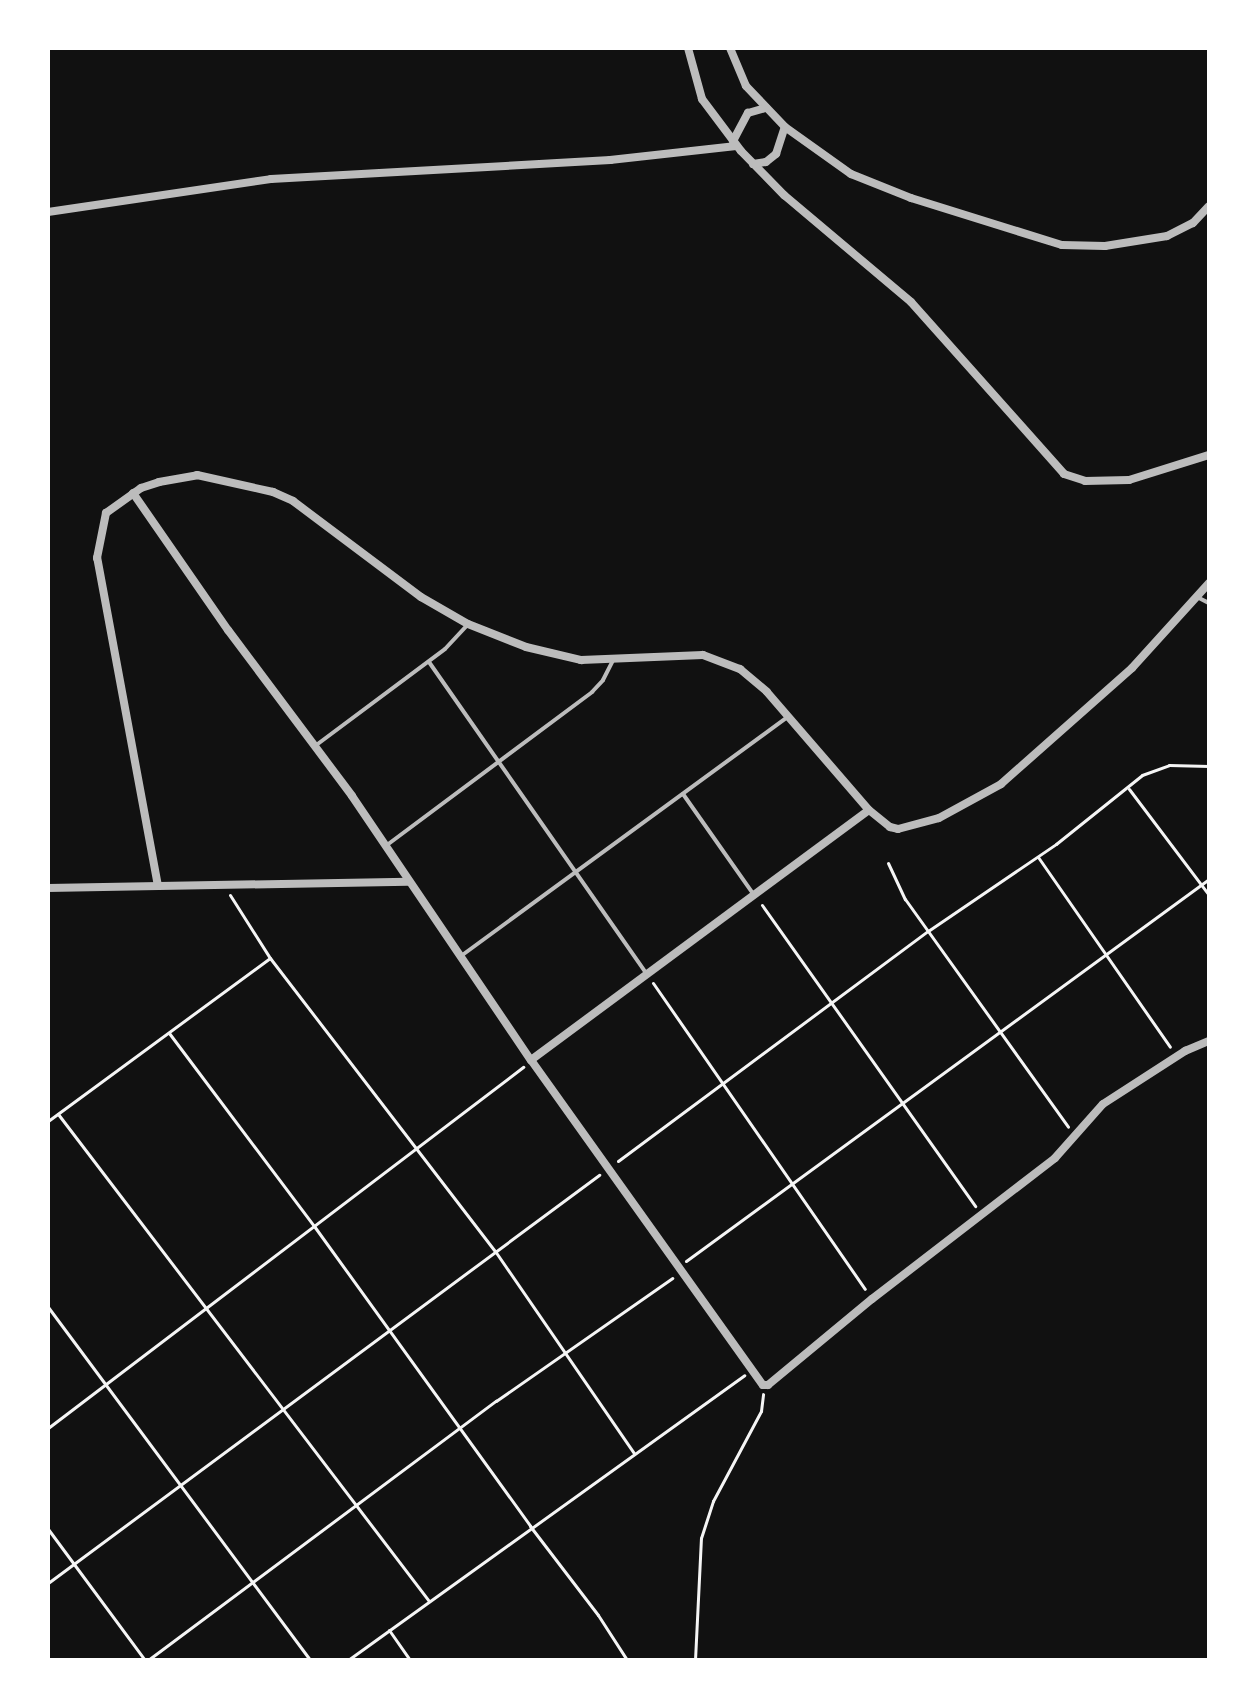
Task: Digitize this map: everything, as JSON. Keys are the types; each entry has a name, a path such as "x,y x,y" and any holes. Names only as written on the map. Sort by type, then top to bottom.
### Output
{"street":[{"path":"688,48 692,72 702,99 753,164 784,195 911,302 1064,474 1085,481 1129,480 1209,455"},
{"path":"730,48 737,72 785,127 851,174 911,198 1062,245 1105,246 1167,236 1193,223 1209,206"},
{"path":"735,143 748,113 766,108"},
{"path":"753,164 766,162 776,154 784,141 785,127"},
{"path":"48,212 271,179 610,160 735,143"},
{"path":"158,886 97,558 106,513 133,493 176,477 197,475 273,492 303,508 421,597 468,624 554,656 613,660 684,654 721,660 753,679 869,810 890,827 898,829 939,818 977,800 1080,717 1132,668 1209,583"},
{"path":"133,493 315,746 607,1169 763,1385 768,1385 872,1299 1055,1158 1103,1104 1177,1056 1209,1041"},
{"path":"531,1060 869,810"},
{"path":"48,888 408,882"}],"lane":[{"path":"1196,597 1209,603"},
{"path":"315,746 429,662 453,642 468,624"},
{"path":"385,846 592,692 613,660"},
{"path":"429,662 647,974"},
{"path":"461,956 787,717"},
{"path":"683,794 754,895"}],"path":[{"path":"48,1583 831,1002 928,931 1038,857 1142,775 1169,765 1209,766"},
{"path":"1128,788 1209,895"},
{"path":"1038,857 1177,1056"},
{"path":"888,863 898,887 928,931 1075,1137"},
{"path":"48,1529 147,1660 1209,879"},
{"path":"224,885 270,958 495,1251 634,1453"},
{"path":"754,895 982,1215"},
{"path":"48,1121 270,958"},
{"path":"647,974 872,1299"},
{"path":"169,1033 314,1226 530,1526 598,1615 627,1660"},
{"path":"48,1428 531,1060"},
{"path":"58,1114 429,1601"},
{"path":"48,1307 310,1660"},
{"path":"348,1660 530,1526 750,1371"},
{"path":"695,1660 701,1538 713,1501 761,1411 763,1385"},
{"path":"389,1630 410,1660"}]}
